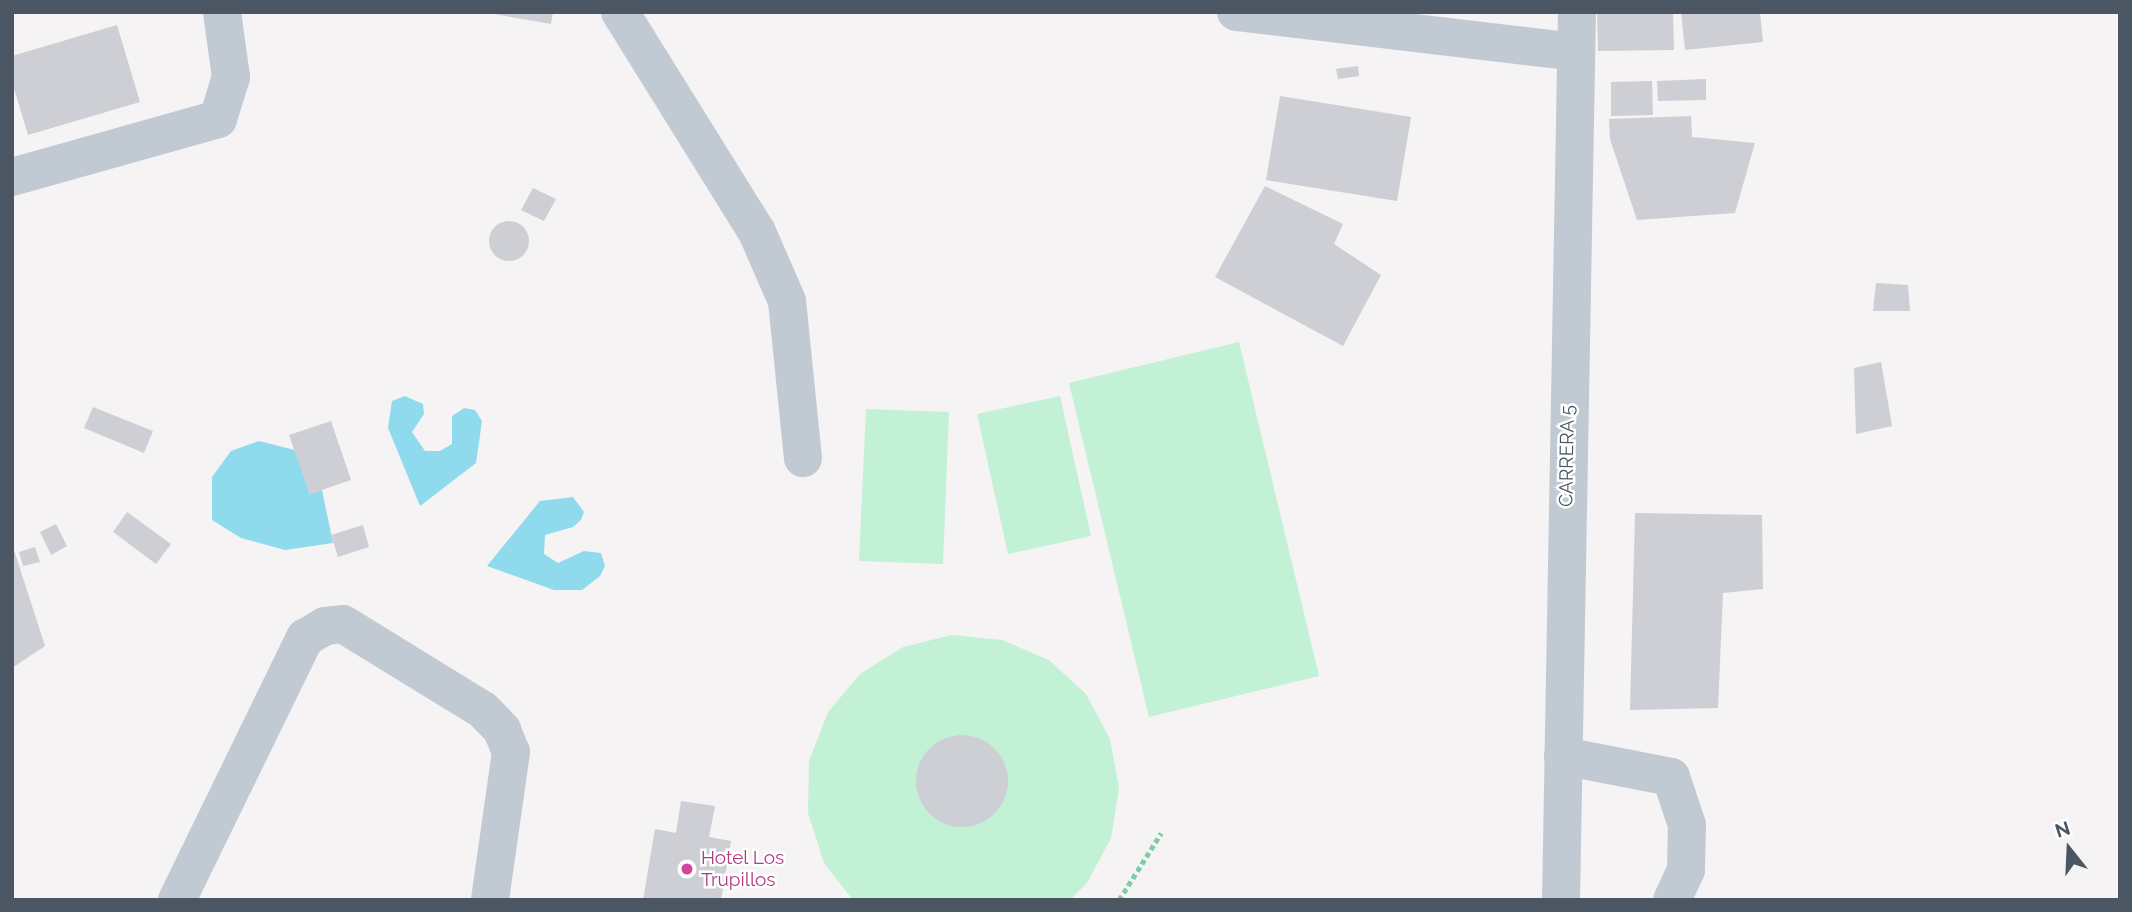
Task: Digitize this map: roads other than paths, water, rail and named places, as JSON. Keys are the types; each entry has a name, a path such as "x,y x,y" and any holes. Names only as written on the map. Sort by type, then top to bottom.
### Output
{"street":[{"path":"12,177 218,119 231,77 222,12"},
{"path":"620,12 757,232 787,301 803,458"},
{"path":"1236,12 1574,52"},
{"name":"CARRERA 5","path":"1561,900 1574,52 1577,12"},
{"path":"177,900 305,638 325,626 343,624 483,710 502,730 511,752 490,900"},
{"path":"1563,756 1671,777 1687,825 1686,870 1672,900"}],"water":[{"path":"405,396 423,404 424,414 412,432 425,451 440,451 452,444 452,416 464,408 475,410 482,421 476,463 420,506 388,428 392,401"},
{"path":"259,441 295,450 310,494 322,490 333,543 285,550 241,538 212,520 212,477 231,451"},
{"path":"573,497 584,512 581,520 573,527 545,535 544,554 558,563 584,551 601,553 605,566 600,576 582,590 554,590 487,566 540,501"}],"place":[{"name":"Hotel Los Trupillos","path":"687,869"}]}
